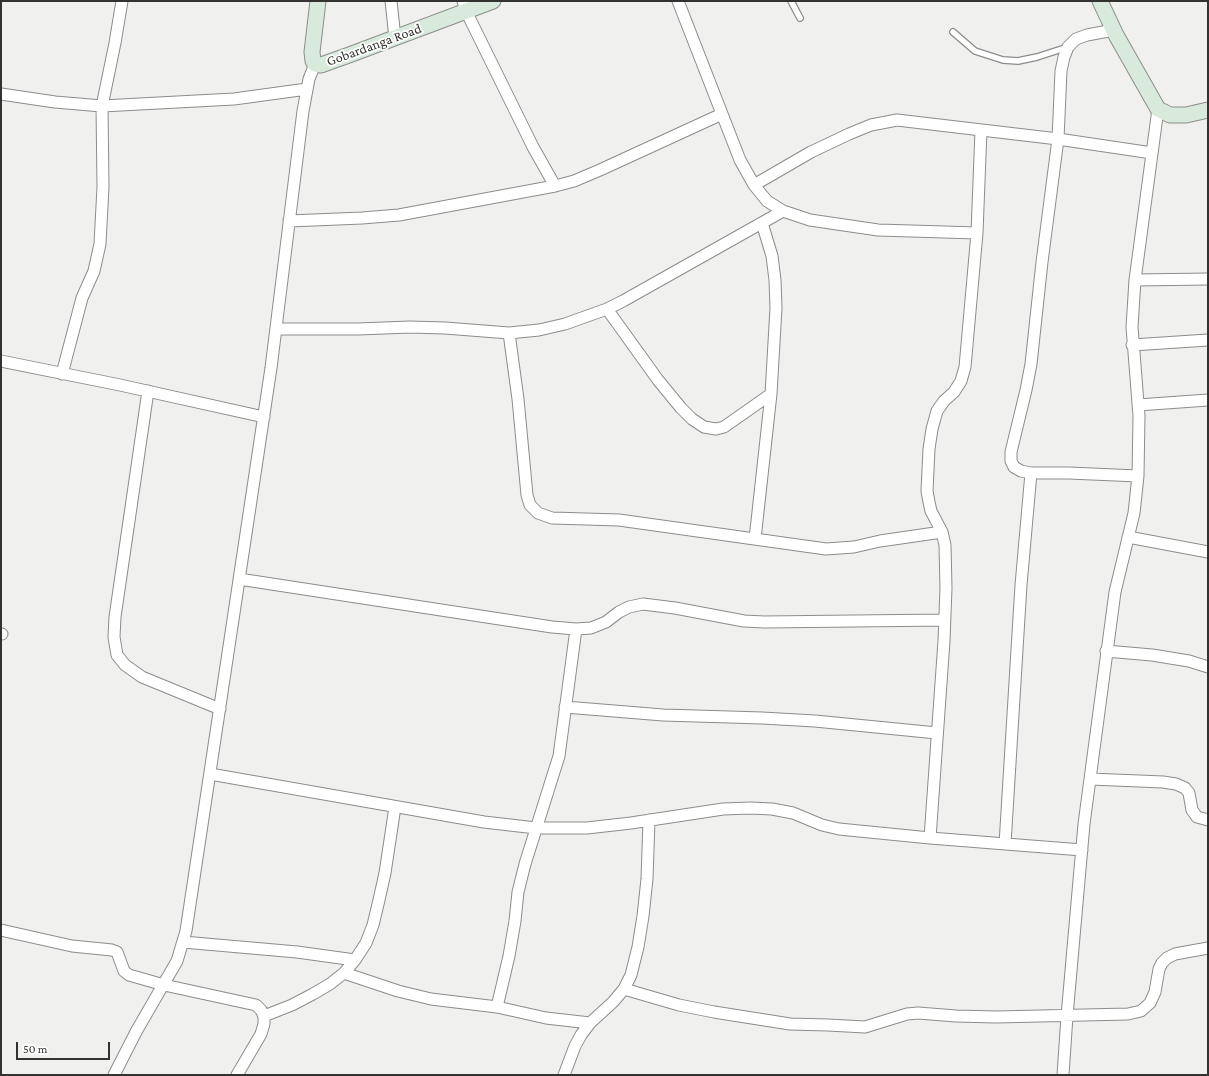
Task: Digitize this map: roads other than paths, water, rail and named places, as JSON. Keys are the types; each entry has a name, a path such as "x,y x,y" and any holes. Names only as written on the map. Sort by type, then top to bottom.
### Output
{"main road":[{"name":"Gobardanga Road","path":"318,1 312,52 313,61 315,64 325,64 395,38 464,6 493,1"},
{"path":"1100,1 1114,30 1158,110 1170,115 1186,115 1208,110"}],"street":[{"path":"62,374 82,298 94,270 100,244 103,187 102,106 116,43 122,1"},
{"path":"391,1 395,38"},
{"path":"678,1 740,160 754,185 767,201 783,212 810,220 878,230 977,233"},
{"path":"464,6 533,147 555,186"},
{"path":"1114,30 1087,35 1076,39 1068,47 1064,57 1061,71 1058,139 1038,291 1031,364 1011,452 1011,461 1014,467 1021,471 1031,473 1138,476"},
{"path":"114,1075 137,1030 177,961 186,931 264,417 307,90 309,79 315,64"},
{"path":"1,94 55,102 102,106 227,99 307,90"},
{"path":"1063,1075 1082,850 1106,651 1115,592 1134,513 1138,476 1139,416 1132,345 1132,328 1135,280 1158,110"},
{"path":"289,221 399,215 555,186 574,181 600,170 722,114"},
{"path":"754,185 811,152 849,134 871,125 897,120 1058,139 1152,153"},
{"path":"930,838 945,620 946,563 945,544 942,532 931,511 927,491 929,449 932,429 938,411 961,382 965,367 977,233 982,130"},
{"path":"276,329 358,329 410,327 445,328 509,334 539,330 565,324 607,309 783,212"},
{"path":"755,539 772,394 776,308 772,256 762,223"},
{"path":"1135,280 1208,279"},
{"path":"607,309 658,380 676,402 692,419 704,427 716,429 724,427 772,394"},
{"path":"509,334 518,399 527,495 530,505 538,513 552,518 619,520 826,549 854,547 880,541 942,532"},
{"path":"1132,345 1208,340"},
{"path":"1,362 148,391 264,417"},
{"path":"148,391 115,617 114,637 118,655 124,665 142,677 220,709"},
{"path":"1138,404 1208,400"},
{"path":"1005,844 1021,585 1031,473"},
{"path":"1128,537 1208,552"},
{"path":"239,579 552,627 576,629 591,628 606,622 619,612 629,607 643,604 675,608 744,621 945,620"},
{"path":"497,1007 509,956 518,892 536,828 559,756 576,629"},
{"path":"1106,651 1152,655 1189,661 1208,667"},
{"path":"565,707 663,715 815,721 937,733"},
{"path":"210,774 484,822 536,828 587,828 722,809 772,809 793,814 822,825 839,829 1082,850"},
{"path":"1090,779 1163,782 1176,784 1185,788 1189,793 1192,810 1196,816 1208,820"},
{"path":"264,1016 292,1005 313,994 344,972 355,960 366,943 373,925 385,873 394,807"},
{"path":"564,1075 575,1046 590,1023 613,1002 624,989 631,975 638,947 647,879 649,820"},
{"path":"1,930 72,946 112,950 117,952 124,971 129,975 164,985 256,1005 264,1016 264,1024 237,1075"},
{"path":"183,942 297,952 355,960"},
{"path":"624,989 679,1006 790,1024 865,1026 907,1014 918,1013 964,1017 1128,1014 1141,1010 1150,1003 1155,992 1159,969 1167,958 1174,954 1208,948"},
{"path":"344,972 398,991 431,1000 497,1007 546,1018 590,1023"}],"lane":[{"path":"791,1 800,18"},
{"path":"954,32 975,51 1003,60 1018,61 1037,57 1068,47"}]}
